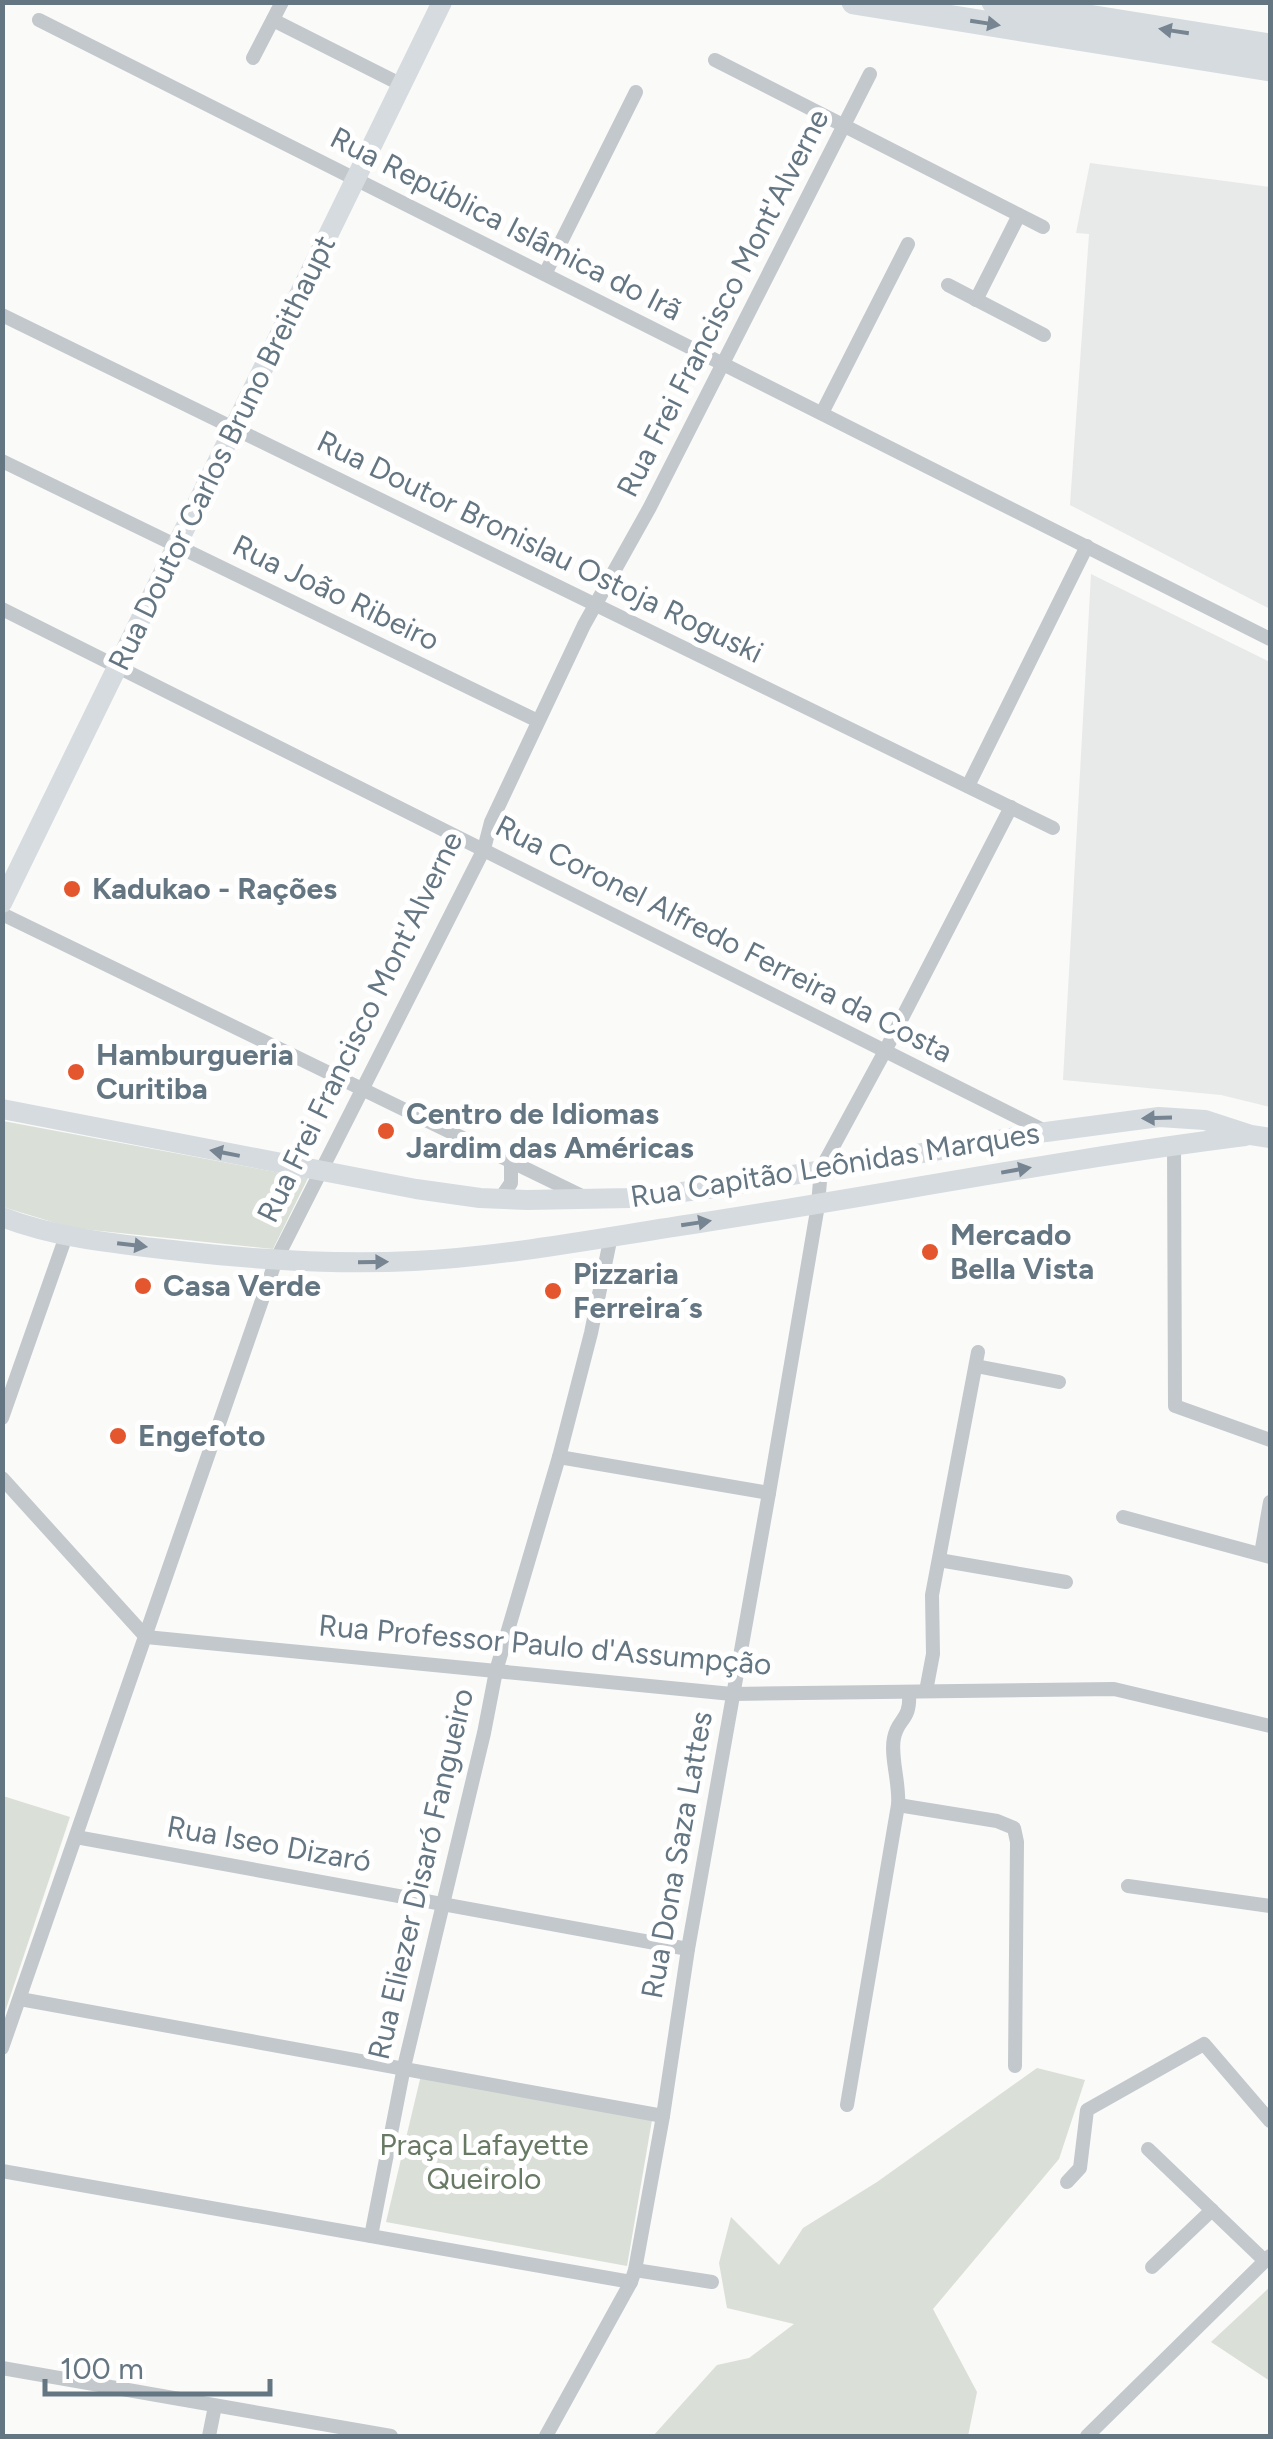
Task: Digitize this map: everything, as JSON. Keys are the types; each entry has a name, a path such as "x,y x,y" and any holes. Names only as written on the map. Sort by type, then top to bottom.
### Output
{"highway":[{"path":"854,2 1270,69"},
{"path":"994,2 1270,46"}],"main road":[{"name":"Rua Doutor Carlos Bruno Breithaupt","path":"2,903 442,2"},
{"name":"Rua Capitão Leônidas Marques","path":"2,1110 416,1190 500,1199 592,1200 675,1194 1158,1117 1205,1120 1261,1136"},
{"name":"Rua Capitão Leônidas Marques","path":"2,1217 66,1236 144,1247 276,1260 418,1260 611,1236 1174,1145 1261,1136"}],"street":[{"path":"254,58 282,2"},
{"name":"Rua República Islâmica do Irã","path":"39,20 1270,639"},
{"path":"273,20 402,85"},
{"path":"715,60 1043,227"},
{"name":"Rua Frei Francisco Mont'Alverne","path":"2,2048 276,1260 484,849 490,822 596,605 650,507 870,74"},
{"path":"545,274 636,92"},
{"path":"976,300 1018,215"},
{"path":"822,413 908,244"},
{"path":"948,286 1044,335"},
{"name":"Rua Doutor Bronislau Ostoja Roguski","path":"2,315 1053,828"},
{"name":"Rua João Ribeiro","path":"2,461 538,721"},
{"path":"968,786 1087,546"},
{"name":"Rua Coronel Alfredo Ferreira da Costa","path":"2,609 1046,1132"},
{"path":"820,1169 1010,807"},
{"path":"2,914 592,1200"},
{"path":"1174,1145 1176,1406 1270,1440"},
{"path":"500,1199 511,1183 510,1163"},
{"name":"Rua Dona Saza Lattes","path":"546,2436 633,2276 770,1493 818,1204 820,1169"},
{"path":"2,1418 66,1236"},
{"name":"Rua Eliezer Disaró Fangueiro","path":"371,2236 404,2067 496,1671 558,1457 611,1236"},
{"path":"926,1691 932,1661 931,1603 977,1359 1059,1382"},
{"path":"558,1457 770,1493"},
{"path":"2,1478 146,1637"},
{"path":"1123,1517 1266,1556 1270,1502"},
{"path":"939,1560 1066,1582"},
{"name":"Rua Professor Paulo d'Assumpção","path":"146,1637 732,1694 1114,1689 1270,1726"},
{"path":"847,2105 898,1805 894,1738 910,1707 910,1692"},
{"path":"898,1805 997,1821 1014,1828 1015,2066"},
{"name":"Rua Iseo Dizaró","path":"76,1836 688,1948"},
{"path":"1128,1886 1270,1906"},
{"path":"20,1999 663,2116"},
{"path":"1067,2182 1080,2168 1087,2110 1204,2044 1270,2120"},
{"path":"1093,2434 1268,2259 1148,2148"},
{"path":"2,2171 371,2236 633,2276 712,2282"},
{"path":"1152,2267 1212,2210"},
{"path":"2,2368 390,2436"},
{"path":"209,2436 215,2406"}],"shaded area":[{"path":"1090,163 1270,187 1270,609 1070,505 1089,234 1076,233"},
{"path":"1091,574 1270,662 1270,1107 1221,1095 1063,1080"}],"green space":[{"path":"3,1121 308,1178 273,1249 72,1228 3,1207"},
{"path":"2,1796 70,1817 3,2018"},
{"path":"1037,2068 1085,2080 1059,2159 933,2309 977,2392 968,2436 653,2436 717,2365 749,2358 794,2324 727,2308 719,2263 731,2217 779,2265 803,2228 877,2182"},
{"name":"Praça Lafayette Queirolo","path":"422,2071 652,2120 627,2266 386,2222"},
{"path":"1270,2287 1270,2381 1211,2342"}],"place":[{"name":"Kadukao - Rações","path":"72,889"},
{"name":"Hamburgueria Curitiba","path":"76,1072"},
{"name":"Centro de Idiomas Jardim das Américas","path":"386,1131"},
{"name":"Mercado Bella Vista","path":"930,1252"},
{"name":"Casa Verde","path":"143,1286"},
{"name":"Pizzaria Ferreira´s","path":"553,1291"},
{"name":"Engefoto","path":"118,1436"}]}
